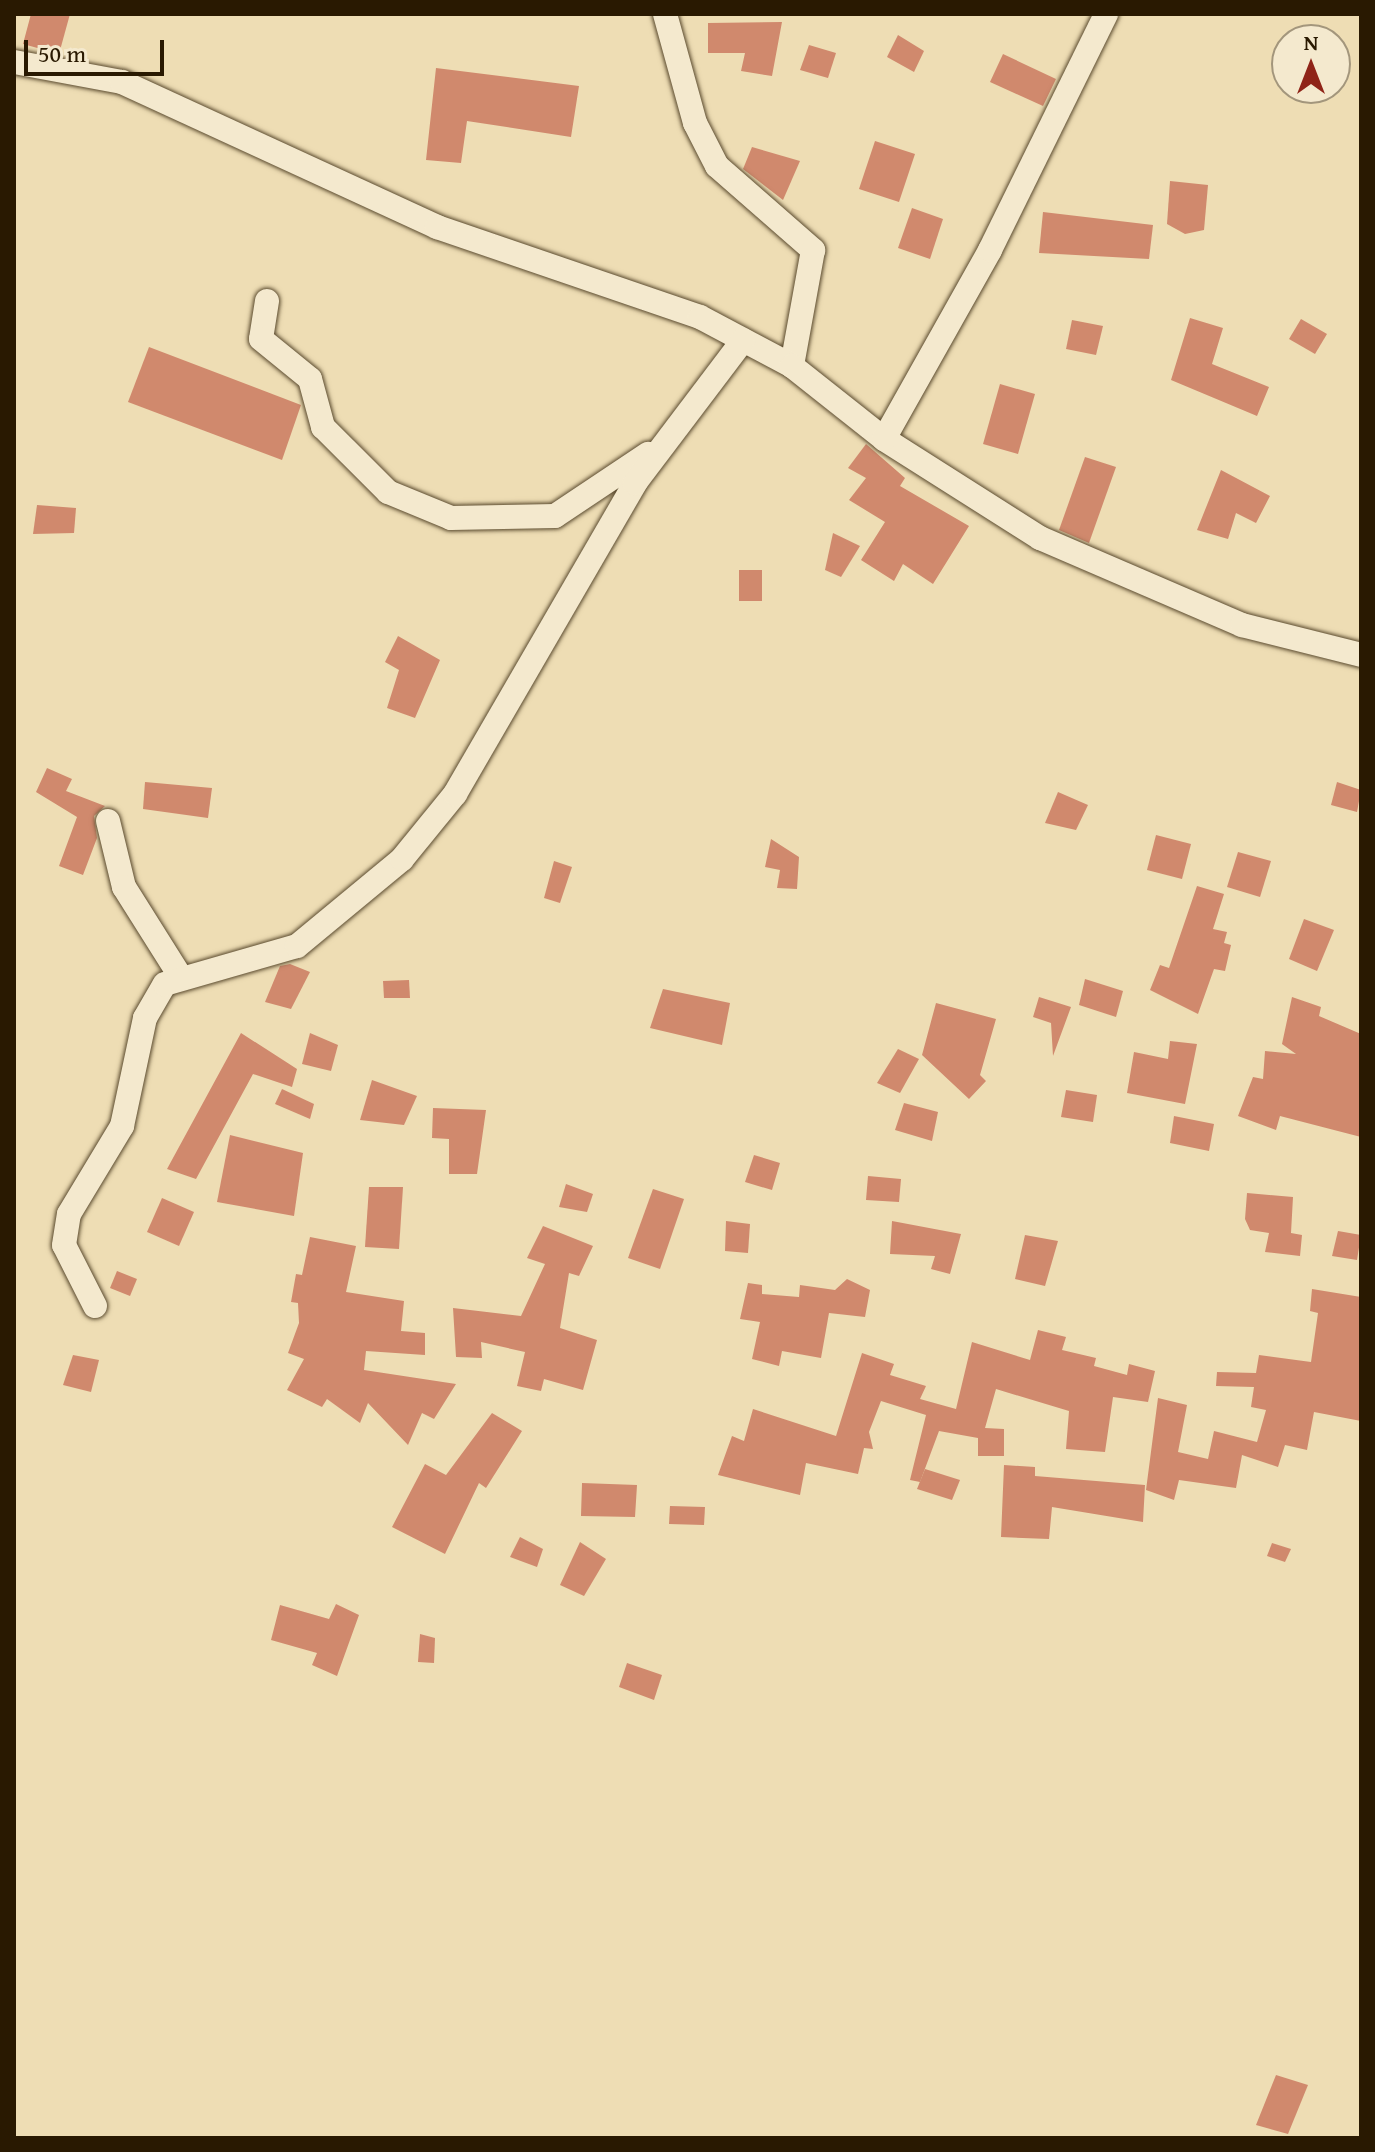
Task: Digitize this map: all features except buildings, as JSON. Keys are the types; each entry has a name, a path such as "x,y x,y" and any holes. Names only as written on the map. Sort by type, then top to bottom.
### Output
{"street":[{"path":"665,14 695,123 717,166 813,250 792,366"},
{"path":"884,439 990,250 1106,14"},
{"path":"14,62 122,82 437,227 700,317 792,366 884,439 1040,538 1242,625 1361,655"},
{"path":"267,301 261,339 310,379 323,427 388,492 451,518 555,516 664,444"},
{"path":"95,1306 64,1245 69,1214 122,1126 145,1018 165,984 180,976 297,946 402,859 455,794 568,589 664,444 743,340"},
{"path":"108,821 124,887 180,976"}]}
